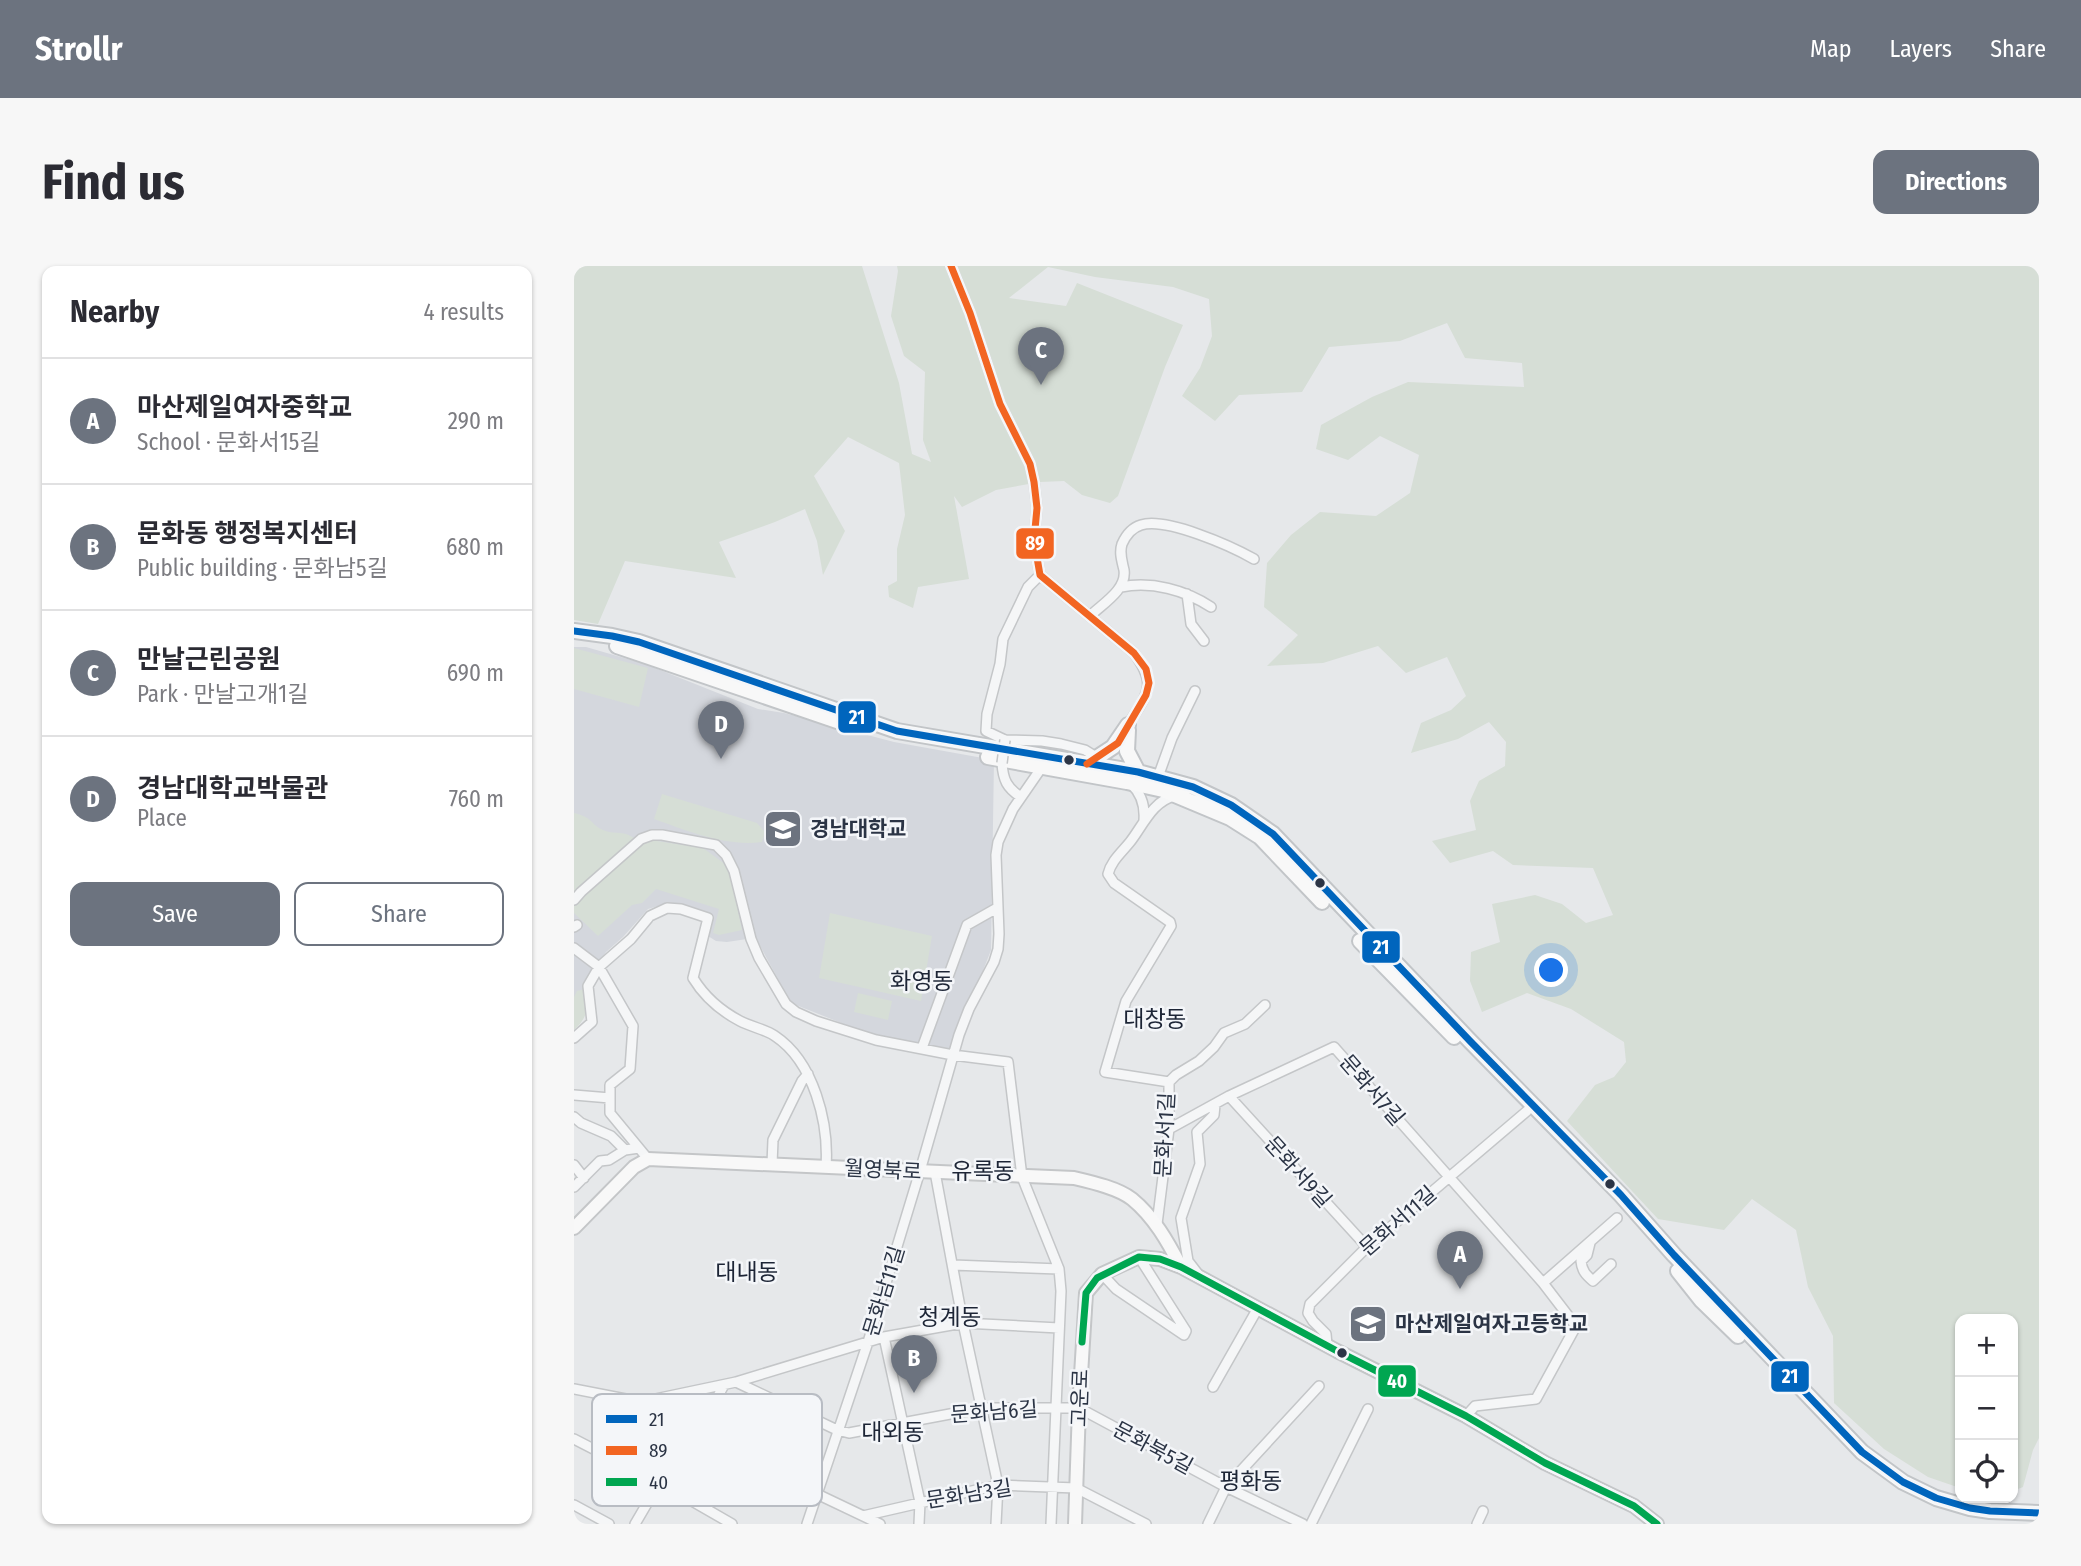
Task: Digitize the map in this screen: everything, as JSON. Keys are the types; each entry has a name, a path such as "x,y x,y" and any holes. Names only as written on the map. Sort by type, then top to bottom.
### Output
{"main road":[{"path":"574,631 639,642 897,731 1092,760 1230,818 1260,837 1527,1111 1615,1195 1701,1300 1861,1459 1902,1491 1942,1509 1984,1519 2039,1522"},
{"path":"574,640 616,646 668,662 816,715 902,741 1042,766 1134,777 1158,777 1193,787 1231,805 1273,834 1621,1195 1746,1332 1872,1460 1903,1482 1951,1503 1990,1511 2039,1513"},
{"path":"1092,760 1118,743 1128,725"},
{"path":"1128,725 1127,751 1134,777"},
{"path":"575,1225 634,1167 648,1159"},
{"name":"월영북로","path":"648,1159 1074,1178 1095,1183 1130,1198 1157,1224 1181,1267"},
{"path":"1102,1274 1139,1257 1160,1259 1181,1267 1466,1416 1545,1464 1634,1506 1657,1524"},
{"name":"고운로","path":"1076,1524 1086,1293 1102,1274"}],"street":[{"path":"951,266 970,313 1000,404 1030,464 1037,508 1034,540 1040,575 1134,653 1146,669 1149,683 1146,695 1128,725"},
{"path":"1090,616 1121,587 1124,578 1121,555 1123,541 1131,530 1144,524 1158,524 1203,536 1224,543 1254,559"},
{"path":"1040,575 1028,587 1003,639 986,731 1005,740 1042,741 1085,750 1092,760"},
{"path":"1121,587 1142,584 1187,594 1210,607"},
{"path":"1187,594 1191,624 1204,641"},
{"path":"1158,777 1172,738 1195,691"},
{"path":"1005,740 1002,775 1009,789 1021,797"},
{"name":"문화남11길","path":"822,1479 868,1342 953,1055 969,1009 994,962 999,934 996,855 998,842 1013,809 1042,766"},
{"path":"1134,777 1141,795 1144,820"},
{"name":"문화서1길","path":"1157,1224 1169,1129 1169,1083 1105,1072 1126,1001 1171,926 1170,922 1111,881 1108,875 1110,867 1144,820 1166,798 1177,796"},
{"path":"574,900 641,839 662,835 716,845 726,855 734,871 751,939 759,958 786,1004 796,1012 876,1040 953,1055 1009,1062 1022,1177 1059,1269 1061,1291 1051,1524"},
{"path":"574,1038 592,1022 588,985 598,967 631,939 650,916 667,908 681,909 708,918 693,978 702,993 740,1021 775,1036 793,1053 808,1074 814,1084 827,1144 826,1167"},
{"path":"922,1048 967,925 997,908"},
{"path":"574,948 598,967 633,1026 630,1069 610,1085 610,1113 648,1159"},
{"path":"1169,1083 1199,1061 1224,1033 1245,1024 1265,1005"},
{"name":"문화서7길","path":"1169,1129 1229,1096 1334,1047 1449,1177"},
{"path":"772,1164 773,1140 808,1074"},
{"path":"574,1095 610,1098"},
{"name":"문화서9길","path":"1229,1096 1367,1247"},
{"path":"1202,1278 1188,1261 1181,1219 1199,1164 1197,1132 1214,1115 1214,1105"},
{"name":"문화서11길","path":"1327,1345 1326,1335 1308,1313 1310,1304 1367,1247 1527,1111"},
{"path":"574,1117 581,1123 611,1136 625,1150"},
{"path":"574,1187 600,1161 609,1160 625,1150 639,1148"},
{"path":"574,1165 584,1178"},
{"path":"935,1172 963,1323 998,1485 996,1524"},
{"path":"1449,1177 1543,1283 1576,1325 1536,1399 1475,1406 1466,1416"},
{"path":"1543,1283 1617,1218"},
{"path":"1591,1242 1587,1255 1581,1261 1587,1276 1593,1281 1611,1265"},
{"path":"1102,1274 1115,1289 1184,1335 1186,1331 1139,1257"},
{"path":"953,1265 1059,1269"},
{"path":"1213,1387 1258,1308"},
{"path":"680,1394 736,1382 884,1337 963,1323 1059,1328"},
{"path":"884,1337 920,1502 919,1524"},
{"name":"문화남6길","path":"736,1382 762,1394"},
{"path":"719,1394 724,1385"},
{"path":"1208,1524 1226,1487 1319,1386"},
{"path":"574,1389 600,1394"},
{"name":"문화남6길","path":"822,1422 849,1433 982,1408 1079,1408"},
{"name":"문화북5길","path":"1079,1408 1226,1487 1303,1524"},
{"path":"1311,1524 1368,1409"},
{"path":"574,1439 592,1448"},
{"name":"문화남3길","path":"863,1516 998,1485 1076,1488"},
{"path":"1076,1488 1146,1524"},
{"path":"822,1496 880,1524"},
{"path":"574,1505 609,1524"},
{"path":"635,1524 646,1506"},
{"path":"701,1506 732,1524"},
{"name":"문화남11길","path":"807,1524 813,1506"},
{"path":"1477,1524 1483,1511"},
{"path":"709,1524 715,1514"}],"shaded area":[{"path":"574,266 862,266 899,383 912,454 931,462 923,440 925,372 904,356 891,316 897,266 2039,266 2039,1438 2023,1487 2018,1489 2018,1314 1955,1314 1955,1486 1928,1477 1884,1449 1834,1403 1833,1336 1808,1287 1796,1230 1752,1199 1724,1230 1658,1219 1567,1121 1595,1085 1614,1077 1626,1062 1624,1042 1571,1009 1527,993 1482,1012 1470,981 1471,952 1500,942 1492,904 1535,895 1562,904 1586,923 1613,915 1593,868 1513,865 1493,851 1450,863 1432,841 1476,830 1470,801 1479,781 1505,766 1506,742 1489,722 1458,739 1411,753 1421,723 1451,710 1466,696 1447,657 1406,673 1378,646 1323,663 1267,666 1298,635 1264,607 1267,563 1291,535 1320,512 1376,516 1410,493 1419,455 1380,436 1348,460 1316,449 1321,425 1372,397 1408,382 1524,387 1522,363 1465,358 1447,323 1400,341 1329,347 1302,392 1239,395 1215,421 1182,396 1200,368 1212,336 1209,299 1173,287 1095,277 1048,267 1009,298 1066,306 1077,283 1183,325 1118,496 1110,503 1082,495 1064,481 1040,482 996,490 962,507 954,496 969,579 918,587 913,608 889,597 888,586 897,581 897,549 905,515 899,463 848,437 814,476 845,531 823,575 817,541 805,509 719,542 736,578 625,561 598,624 574,620"},
{"name":"경남대학교","path":"574,647 586,647 645,664 758,709 784,713 894,742 994,760 991,950 952,1050 879,1038 791,1003 758,942 747,939 716,941 708,936 713,915 674,904 648,909 606,952 584,985 582,1019 574,1028"},
{"path":"574,648 648,668 639,707 574,689"},
{"path":"662,794 757,823 765,832 762,842 721,840 654,819"},
{"path":"574,813 585,817 603,830 626,834 640,844 650,840 703,848 729,867 742,930 719,935 713,933 719,909 656,889 642,903 632,905 598,936 574,913"},
{"path":"830,913 932,936 921,1001 819,978"},
{"path":"585,989 586,1011 574,1030 574,997 577,991"},
{"path":"858,993 892,1001 888,1020 854,1012"}],"transit line":[{"name":"89","path":"951,266 970,313 1000,404 1030,464 1037,508 1034,540 1040,575 1134,653 1146,669 1149,683 1146,695 1118,743 1087,764"},
{"name":"21","path":"574,631 639,642 897,731 1138,772 1193,787 1231,805 1273,834 1621,1195 1674,1255 1862,1452 1903,1482 1936,1498 1990,1511 2039,1513"},
{"name":"40","path":"1082,1342 1086,1293 1097,1278 1139,1257 1160,1259 1181,1267 1337,1351 1466,1416 1545,1463 1634,1506 1657,1524"}],"place":[{"name":"만날근린공원","path":"1041,385"},
{"name":"경남대학교박물관","path":"721,759"},
{"name":"경남대학교","path":"783,829"},
{"name":"마산제일여자중학교","path":"1460,1289"},
{"name":"마산제일여자고등학교","path":"1368,1324"},
{"name":"문화동 행정복지센터","path":"914,1393"}],"district":[{"name":"화영동","path":"922,981"},
{"name":"대창동","path":"1155,1019"},
{"name":"유록동","path":"983,1171"},
{"name":"대내동","path":"747,1272"},
{"name":"청계동","path":"950,1317"},
{"name":"대외동","path":"893,1432"},
{"name":"평화동","path":"1251,1481"}]}
